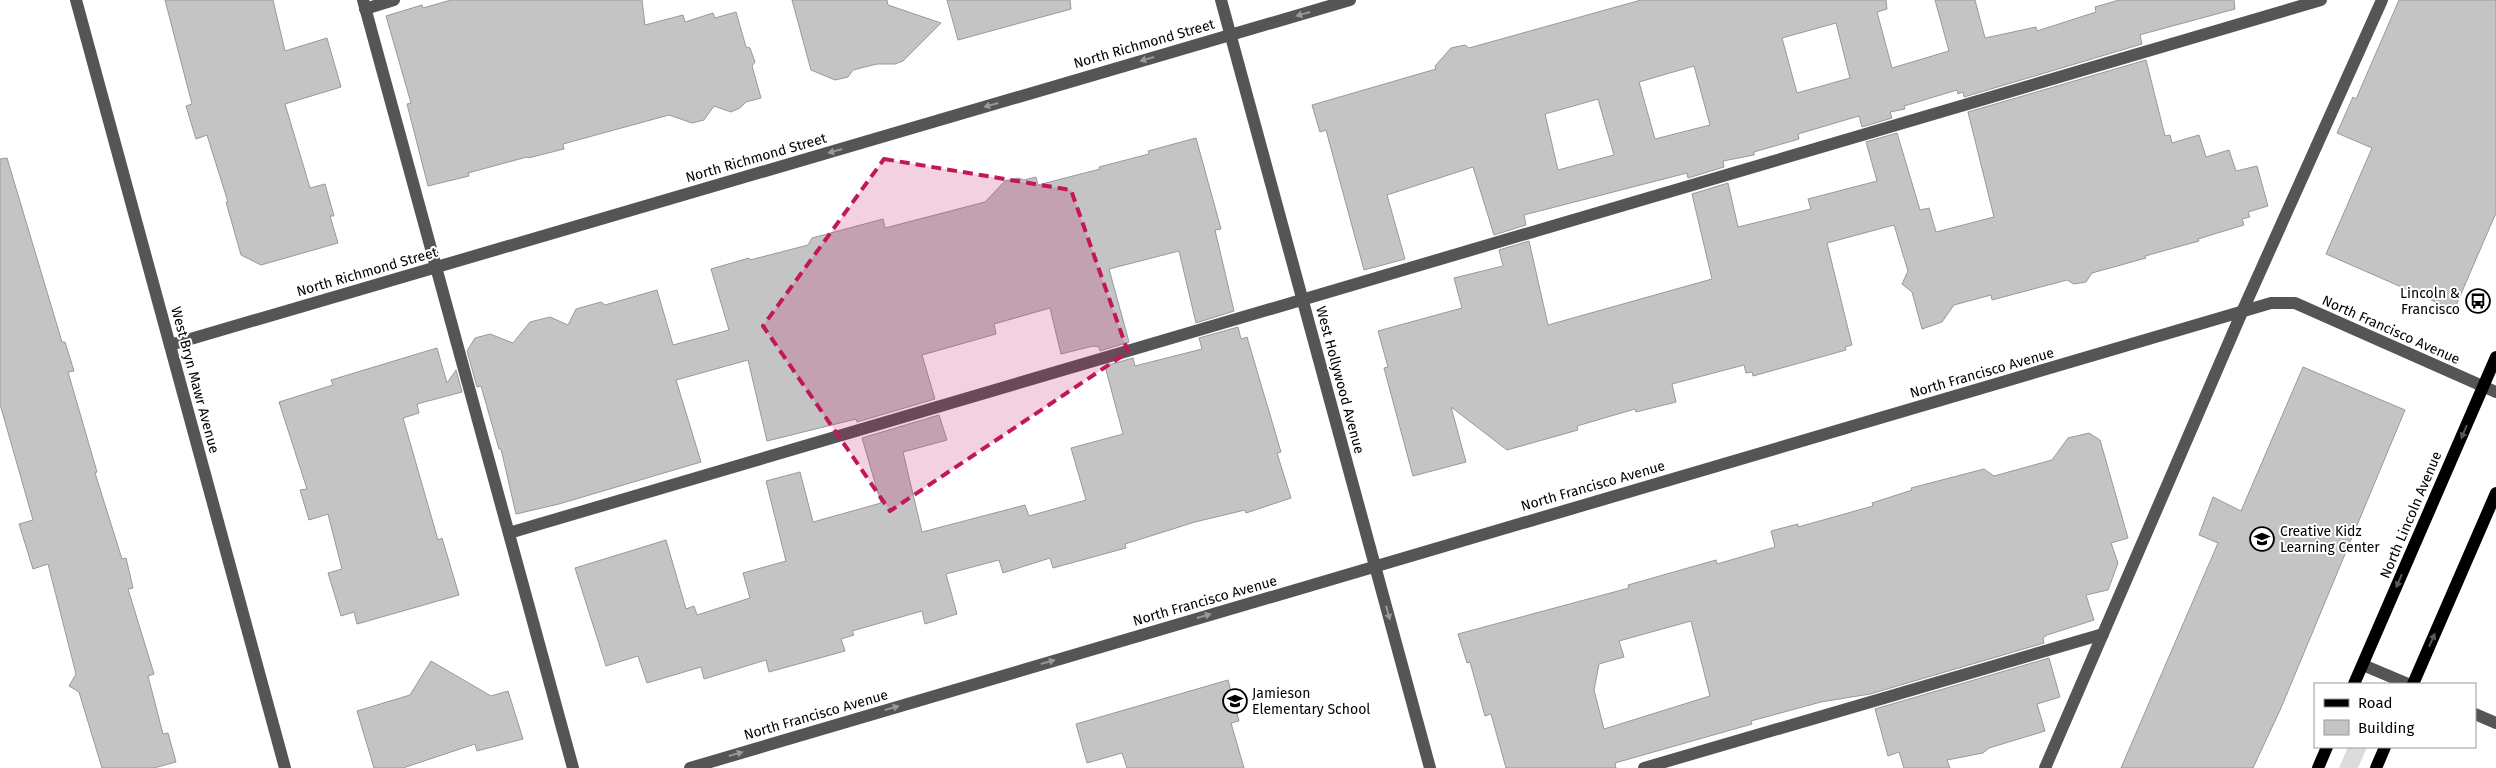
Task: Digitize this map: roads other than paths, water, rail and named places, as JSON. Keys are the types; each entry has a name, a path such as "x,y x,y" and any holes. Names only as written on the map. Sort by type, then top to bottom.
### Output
{"main road":[{"name":"North Lincoln Avenue","path":"2354,683 2496,357"},
{"path":"2413,683 2496,493"},
{"path":"2318,768 2327,748"},
{"path":"2376,768 2385,748"}],"street":[{"name":"West Bryn Mawr Avenue","path":"76,0 285,768"},
{"path":"394,0 364,4 573,768"},
{"name":"West Hollywood Avenue","path":"1221,0 1430,768"},
{"name":"North Richmond Street","path":"170,345 1350,0"},
{"path":"509,533 2321,0"},
{"path":"2045,768 2242,312 2382,0"},
{"name":"North Francisco Avenue","path":"690,768 2271,303 2295,303 2496,392"},
{"path":"1644,768 2103,634"},
{"path":"2363,665 2406,683"},
{"path":"2476,714 2496,723"}],"place":[{"name":"Lincoln & Francisco","path":"2478,301"},
{"name":"Creative Kidz Learning Center","path":"2262,539"},
{"name":"Jamieson Elementary School","path":"1235,701"}]}
